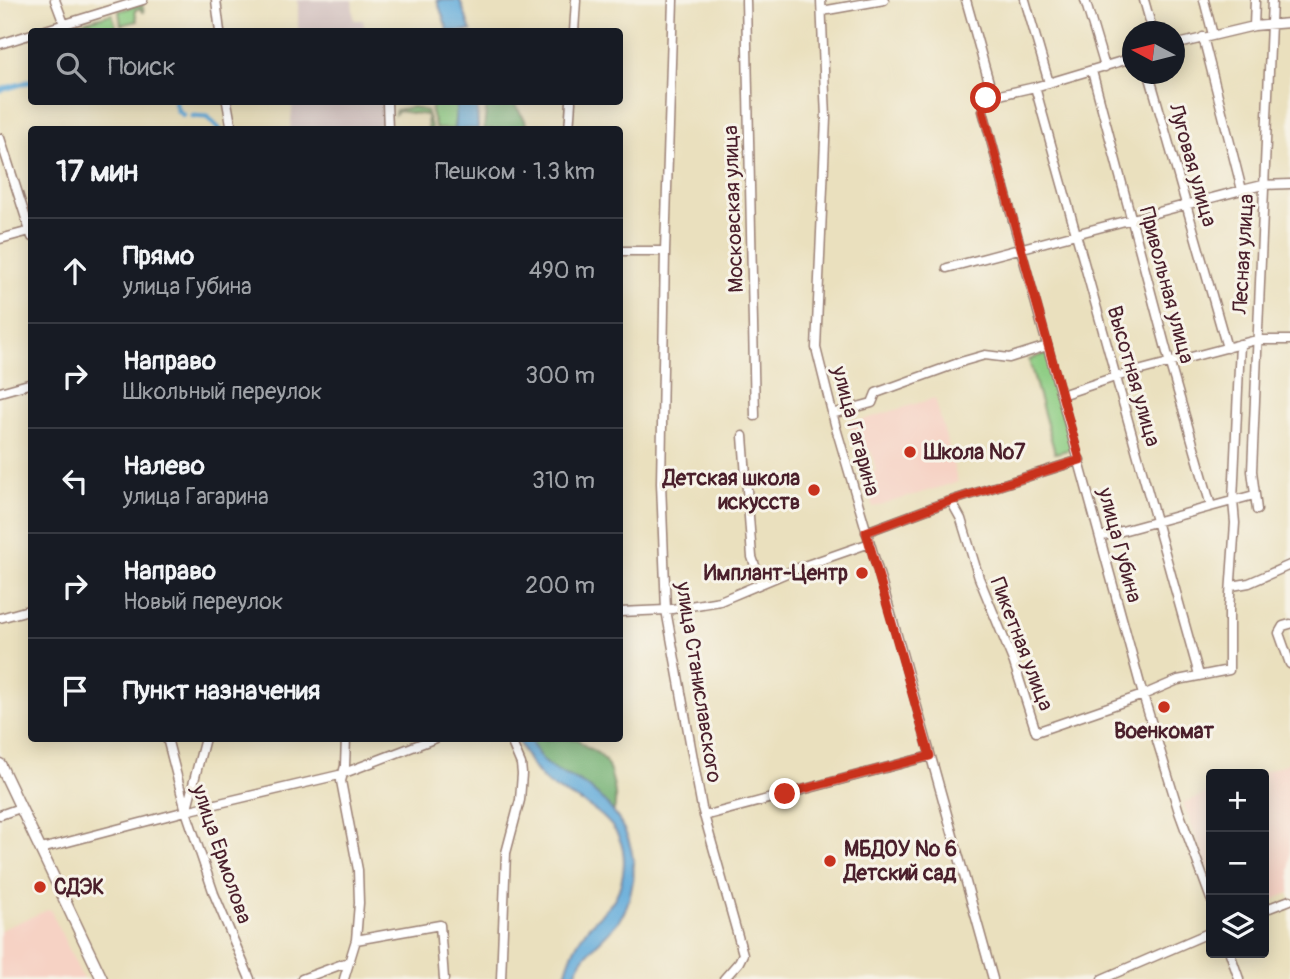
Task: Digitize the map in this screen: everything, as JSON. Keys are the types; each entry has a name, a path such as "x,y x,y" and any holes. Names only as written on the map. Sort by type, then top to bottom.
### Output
{"main road":[{"path":"0,764 102,979"}],"street":[{"path":"55,0 64,24"},
{"path":"52,28 119,3 143,0"},
{"path":"216,0 220,28"},
{"path":"574,28 576,0"},
{"name":"улица Станиславского","path":"673,0 661,483 666,610 704,816 743,954 724,979"},
{"name":"Московская улица","path":"746,0 755,416"},
{"name":"улица Гагарина","path":"821,0 826,118 816,348 832,414 993,979"},
{"path":"822,10 884,0"},
{"name":"улица Губина","path":"966,0 990,86 983,111 1143,695 1179,812 1210,895"},
{"path":"1025,0 1048,83"},
{"path":"1086,0 1105,68"},
{"path":"1144,0 1150,21"},
{"path":"1204,0 1213,35"},
{"path":"1254,26 1255,0"},
{"name":"Лесная улица","path":"1257,510 1252,471 1272,0"},
{"path":"1185,42 1254,26 1290,23"},
{"path":"0,44 28,35"},
{"path":"1203,37 1242,190"},
{"path":"986,98 1092,72 1122,62"},
{"name":"Привольная улица","path":"1092,72 1211,506"},
{"name":"Луговая улица","path":"1152,84 1227,348"},
{"name":"Высотная улица","path":"1035,87 1199,675"},
{"path":"228,105 231,126"},
{"path":"387,105 387,126"},
{"path":"569,126 570,105"},
{"path":"1,145 28,225"},
{"path":"947,268 1242,190 1263,185 1290,184"},
{"path":"0,239 28,234"},
{"path":"623,251 665,251"},
{"path":"1061,395 1115,377 1256,340 1290,340"},
{"name":"Лесная улица","path":"1199,675 1229,670 1240,344"},
{"path":"832,414 872,403 876,393 964,361 985,355 1009,358 1047,346"},
{"path":"0,392 28,384"},
{"path":"743,436 752,557 761,583"},
{"path":"866,532 951,501 1080,460"},
{"path":"1100,537 1254,495"},
{"name":"Пикетная улица","path":"951,501 961,519 979,578 1014,663 1036,732 1143,695"},
{"path":"623,612 666,610 720,601 801,566 870,543"},
{"path":"1232,586 1249,583 1290,565"},
{"path":"0,618 28,610"},
{"path":"1290,624 1283,626 1279,633 1290,664"},
{"path":"1143,695 1178,680 1199,675"},
{"name":"улица Ермолова","path":"168,742 186,811 214,894 250,979"},
{"path":"186,811 204,742"},
{"path":"344,979 356,940 359,903 358,870 341,781 346,742"},
{"path":"41,849 343,773 425,742"},
{"path":"501,979 506,853 520,800 522,774 521,764 512,742"},
{"path":"704,816 930,756"},
{"path":"0,815 20,808"},
{"path":"1269,908 1290,900"},
{"path":"356,940 440,925 444,979"},
{"path":"1102,979 1206,934"},
{"path":"1232,958 1239,979"},
{"path":"302,979 348,962"}],"shaded area":[{"path":"298,0 352,0 354,20 363,20 364,28 298,28"},
{"path":"293,105 381,105 384,122 376,126 290,126"},
{"name":"Школа №7","path":"935,398 958,482 873,507 863,476 876,471 871,451 857,453 849,424"},
{"path":"1290,762 1290,893 1269,901 1269,832 1269,770"},
{"path":"1206,794 1206,863 1183,803"},
{"path":"50,909 83,979 0,979 0,930"}],"green space":[{"path":"142,4 144,12 140,8 135,10 137,21 121,25 119,11"},
{"path":"112,14 116,26 68,28"},
{"path":"433,105 457,105 454,126 435,126 431,111"},
{"path":"487,105 515,105 526,126 484,126"},
{"path":"413,107 426,111 431,126 428,126 427,115 399,111 395,114 396,110"},
{"path":"1047,353 1072,449 1055,453 1029,360"},
{"path":"531,742 581,742 600,755 608,767 613,783 613,813 602,799 584,784 550,767 536,752"}],"water":[{"path":"437,0 460,0 470,28 447,28"},
{"path":"457,105 477,105 478,126 454,126"},
{"path":"519,742 532,742 550,767 583,784 603,800 625,831 632,854 633,880 624,911 581,961 574,979 564,979 570,960 582,935 609,906 619,889 623,875 623,850 620,839 606,820 585,804 547,783"}],"waterway":[{"path":"0,90 28,82"},
{"path":"176,105 183,115"},
{"path":"192,116 207,117 216,126"}],"place":[{"name":"Школа №7","path":"910,452"},
{"name":"Детская школа искусств","path":"814,490"},
{"name":"Имплант-Центр","path":"862,573"},
{"name":"Военкомат","path":"1164,707"},
{"name":"МБДОУ № 6 Детский сад","path":"830,861"},
{"name":"СДЭК","path":"40,887"}],"route":[{"path":"785,794 930,756 866,532 941,504 1080,460 983,111 986,98"}]}
